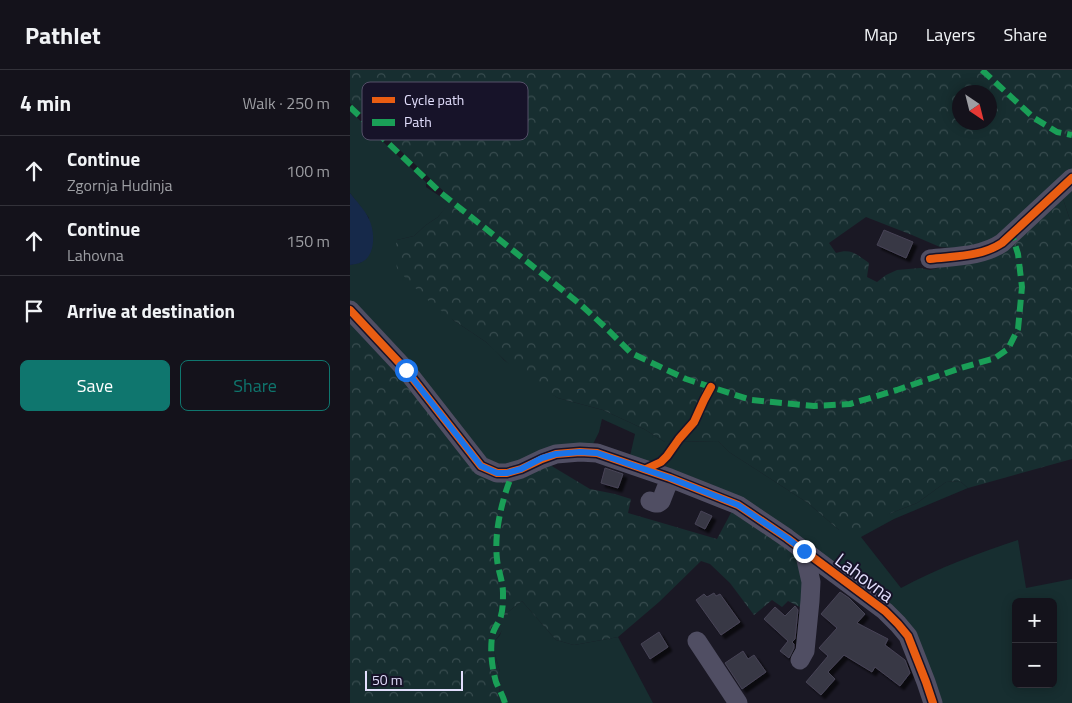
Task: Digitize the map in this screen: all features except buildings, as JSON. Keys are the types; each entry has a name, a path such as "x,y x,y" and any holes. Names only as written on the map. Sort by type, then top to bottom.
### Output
{"street":[{"path":"930,259 981,253 994,249 1002,244 1072,178"},
{"name":"Lahovna","path":"350,310 406,370 481,466 497,473 507,473 556,454 597,453 670,478 738,505 787,538 884,611 898,624 908,636 933,703"},
{"path":"650,501 658,503 661,501 670,478"},
{"path":"800,660 805,651 810,601 810,582 804,551"},
{"path":"697,641 738,703"}],"green space":[{"path":"350,70 1072,70 1072,173 995,245 975,250 940,247 866,217 829,243 836,253 850,252 869,263 867,277 877,282 897,270 920,268 930,270 992,253 1005,245 1061,193 1072,226 1072,459 968,488 960,481 946,482 917,503 891,513 856,532 839,530 808,503 729,452 718,441 665,442 644,429 603,410 558,398 520,375 486,342 425,298 397,269 394,251 397,240 414,236 438,217 452,199 389,140 528,140 528,82 362,82 362,114 350,103"},
{"path":"350,111 362,122 362,140 381,140 426,182 426,187 450,203 438,217 414,236 397,240 453,320 486,342 504,360 558,398 603,410 644,429 665,442 718,441 729,452 808,503 839,530 917,503 946,482 960,481 968,488 894,519 861,537 901,588 958,561 1018,540 1026,588 1072,579 1072,703 937,703 915,640 706,483 680,472 630,456 635,434 602,419 599,432 592,446 525,462 494,467 350,305 350,265 362,262 369,218 350,193"},
{"path":"1072,183 1072,226 1061,193"},
{"path":"350,317 474,466 545,462 590,489 631,499 628,513 717,539 733,509 798,554 806,610 788,601 782,607 772,600 754,615 730,583 710,564 701,561 659,602 618,637 574,645 556,640 522,601 508,612 503,630 492,644 500,672 499,703 350,703"},
{"path":"522,601 556,640 574,645 618,637 653,703 499,703 500,672 492,644 500,635 508,612"}],"water":[{"path":"350,193 363,209 371,224 373,242 367,259 350,265"}],"marked path":[{"path":"982,70 1034,118 1057,132 1072,135"},
{"path":"350,107 362,118"},
{"path":"385,140 441,193 580,304 631,353 686,379 751,400 814,406 850,404 995,358 1008,349 1018,329 1022,287 1018,254 1013,238"},
{"path":"505,703 496,682 491,648 494,630 500,619 503,606 503,589 496,540 501,509 510,480 507,473"}],"cycle path":[{"path":"930,259 976,253 994,248 1002,243 1072,178"},
{"path":"350,310 406,370 481,466 497,473 507,473 556,454 597,453 670,478 738,505 787,538 885,611 898,624 908,636 933,703"},
{"path":"646,469 661,462 694,422 711,387"}],"route":[{"path":"406,370 481,466 497,473 507,473 556,454 597,453 670,478 738,505 804,551"}]}
